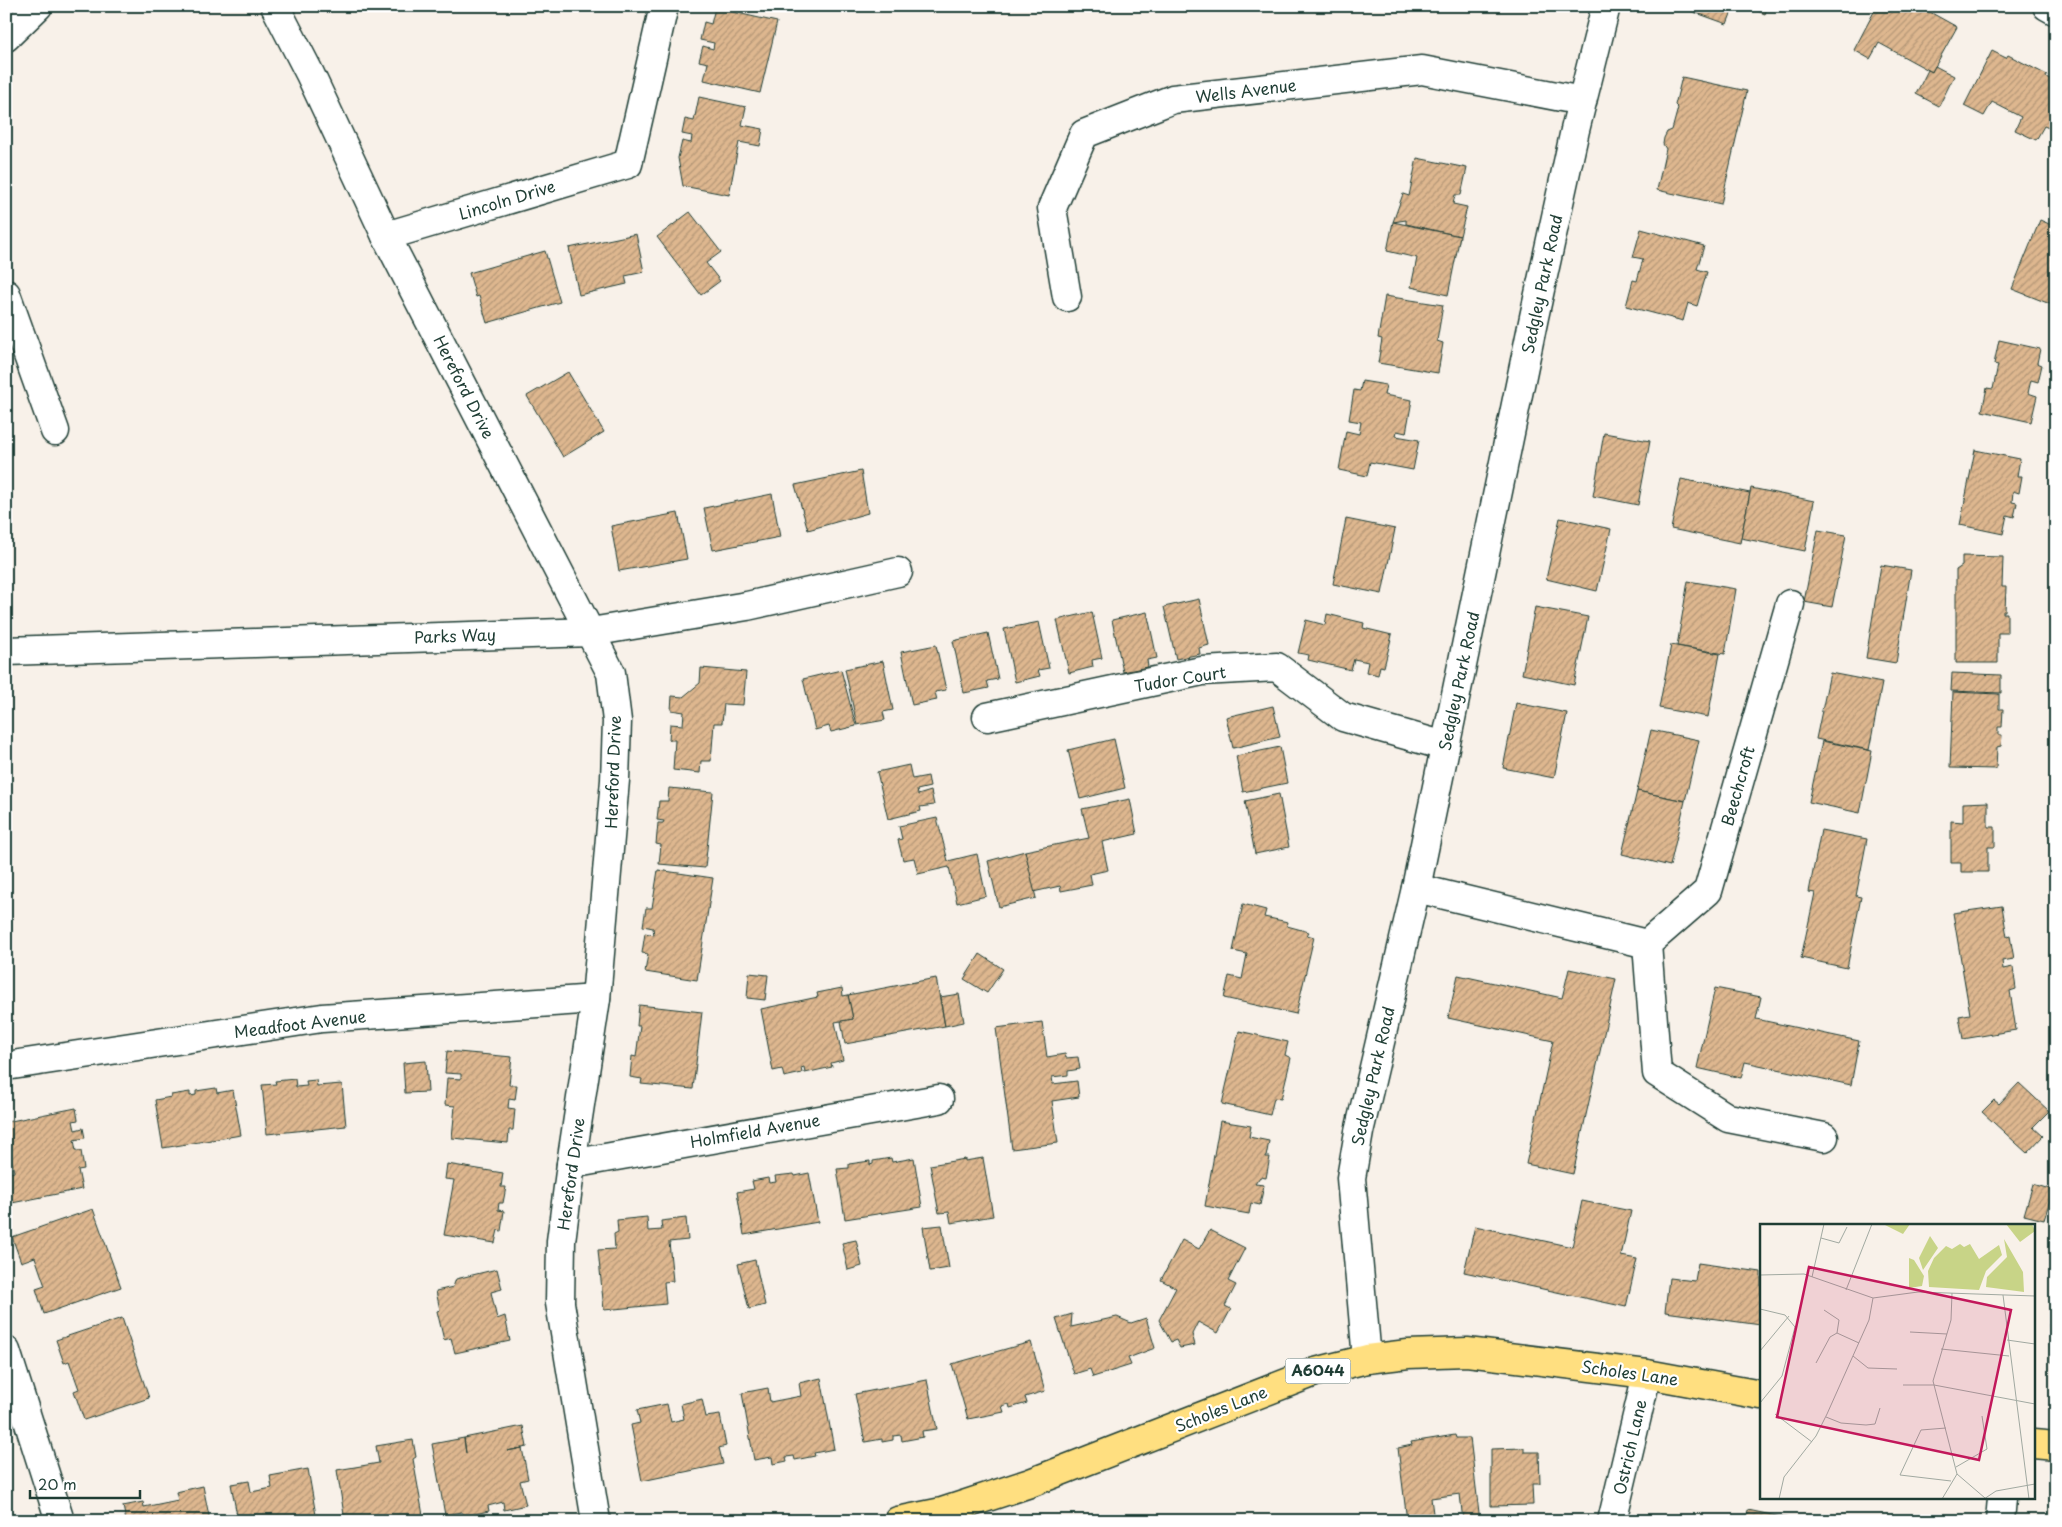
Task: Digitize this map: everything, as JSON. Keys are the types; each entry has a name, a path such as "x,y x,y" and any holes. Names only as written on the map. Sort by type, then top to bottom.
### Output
{"main road":[{"name":"Scholes Lane","path":"898,1521 942,1512 1030,1483 1315,1372 1367,1359 1408,1354 1467,1352 1647,1374 1760,1395"},
{"path":"2034,1444 2056,1446"}],"street":[{"path":"6,37 38,6"},
{"name":"Hereford Drive","path":"275,6 310,74 386,236 611,673 617,721 616,780 596,999 561,1241 560,1303 596,1521"},
{"name":"Lincoln Drive","path":"386,236 628,164 664,6"},
{"name":"Sedgley Park Road","path":"1367,1359 1351,1178 1359,1132 1416,888 1534,317 1582,101 1606,6"},
{"path":"2047,6 2056,11"},
{"name":"Wells Avenue","path":"1067,297 1052,208 1084,134 1173,99 1422,70 1582,101"},
{"path":"6,294 55,431"},
{"name":"Parks Way","path":"6,651 591,632 747,606 898,572"},
{"name":"Beechcroft","path":"1647,944 1708,891 1790,604"},
{"name":"Tudor Court","path":"987,717 1202,672 1277,667 1343,717 1445,746"},
{"path":"1416,888 1647,944 1657,1073 1728,1118 1824,1137"},
{"name":"Meadfoot Avenue","path":"6,1066 322,1018 596,999"},
{"name":"Holmfield Avenue","path":"571,1164 939,1099"},
{"path":"6,1351 60,1521"},
{"name":"Ostrich Lane","path":"1612,1521 1647,1374"},
{"path":"2000,1521 2002,1500"}],"building":[{"path":"752,6 784,6 782,13"},
{"path":"1693,6 1734,6 1727,24 1691,11"},
{"path":"1745,6 1768,6 1765,14"},
{"path":"1877,6 1919,6 1957,27 1932,72 1879,43 1870,59 1854,50"},
{"path":"715,8 777,22 760,93 704,80 708,63 699,61 703,46 713,49 714,43 700,40 704,22 711,24"},
{"path":"1992,51 2006,58 2008,55 2047,75 2046,77 2056,82 2056,131 2044,126 2036,140 2015,130 2021,117 1992,102 1984,116 1964,106"},
{"path":"1935,66 1954,76 1939,106 1916,94 1928,70 1932,72"},
{"path":"1682,77 1747,91 1721,204 1657,190 1666,149 1663,144 1664,138 1667,132 1672,130 1678,108 1675,105"},
{"path":"699,97 746,107 742,125 763,129 760,146 739,142 729,195 683,186 678,158 682,141 691,143 692,136 682,134 685,119 694,121"},
{"path":"1417,158 1467,168 1461,195 1455,195 1453,204 1467,207 1460,236 1406,224 1406,220 1393,222 1403,194 1409,196"},
{"path":"690,212 721,252 706,263 720,281 701,295 657,237"},
{"path":"2040,220 2056,227 2055,306 2012,289"},
{"path":"1393,222 1460,236 1448,295 1411,287 1417,258 1387,251"},
{"path":"1641,229 1704,246 1697,269 1707,272 1697,306 1688,303 1683,321 1626,306 1633,280 1637,281 1643,259 1633,257"},
{"path":"636,234 644,272 625,276 627,284 579,295 569,248"},
{"path":"545,251 560,302 487,323 479,296 476,297 469,273"},
{"path":"1385,296 1443,305 1437,341 1443,343 1438,373 1378,363 1382,339 1378,338"},
{"path":"1999,340 2040,349 2037,363 2042,365 2038,382 2031,380 2028,393 2037,396 2031,422 1982,411 1987,388 1993,389 1998,365 1994,364"},
{"path":"568,372 604,432 563,457 527,396"},
{"path":"1362,381 1386,385 1384,395 1412,400 1406,433 1397,431 1396,436 1419,440 1413,470 1370,462 1367,476 1339,470 1346,431 1359,434 1361,422 1349,420 1354,390 1360,391"},
{"path":"1604,433 1650,441 1638,505 1593,496"},
{"path":"1975,450 2020,459 2017,476 2022,476 2019,493 2013,491 2012,502 2017,503 2014,517 2007,515 2003,534 1960,525"},
{"path":"861,471 868,513 808,530 795,485"},
{"path":"1681,479 1750,493 1740,543 1671,529"},
{"path":"1751,488 1814,501 1805,551 1741,538"},
{"path":"772,494 780,537 713,550 704,508"},
{"path":"678,513 687,559 619,571 611,526"},
{"path":"1560,518 1611,529 1597,591 1546,579"},
{"path":"1346,519 1395,529 1382,594 1333,584"},
{"path":"1818,530 1846,535 1832,607 1804,602"},
{"path":"1962,556 2003,557 2002,587 2006,587 2005,611 2003,613 2007,613 2007,633 1998,633 1998,663 1956,663 1956,570 1962,566"},
{"path":"1881,565 1911,570 1896,663 1866,658"},
{"path":"1688,581 1736,589 1725,654 1677,646"},
{"path":"1199,599 1209,645 1199,648 1200,654 1176,659 1164,607"},
{"path":"1535,607 1588,617 1574,685 1522,674"},
{"path":"1092,612 1102,658 1092,660 1093,667 1069,673 1057,620"},
{"path":"1147,612 1157,658 1147,660 1148,667 1123,672 1112,620"},
{"path":"1327,614 1364,623 1363,628 1392,635 1384,667 1380,666 1378,675 1366,672 1368,662 1354,659 1351,670 1308,660 1309,655 1298,653 1306,620 1325,625"},
{"path":"1039,622 1049,668 1038,670 1040,676 1015,682 1004,629"},
{"path":"988,633 998,679 987,681 989,688 964,693 953,641"},
{"path":"936,645 946,690 935,692 937,700 912,705 901,652"},
{"path":"1671,645 1720,654 1708,717 1659,708"},
{"path":"883,661 893,710 883,712 885,720 857,725 845,669"},
{"path":"701,668 746,672 743,705 724,704 722,723 714,723 711,761 701,761 700,773 673,770 675,740 669,740 670,724 683,725 684,712 671,710 672,696 683,697 700,683"},
{"path":"841,670 856,726 831,732 829,726 815,730 803,679"},
{"path":"1830,673 1882,683 1869,750 1816,739"},
{"path":"1952,673 2001,675 2001,693 1951,691"},
{"path":"1953,692 1999,694 1999,709 2003,709 2002,727 1998,727 1998,735 2002,735 2001,746 1997,747 1996,769 1950,768"},
{"path":"1516,703 1567,713 1554,778 1503,768"},
{"path":"1273,706 1280,737 1233,748 1226,717"},
{"path":"1651,730 1699,740 1685,801 1637,791"},
{"path":"1114,739 1125,788 1080,799 1068,750"},
{"path":"1822,741 1872,751 1860,813 1809,802"},
{"path":"1280,747 1287,783 1243,792 1236,756"},
{"path":"909,765 912,779 928,776 930,787 917,790 918,795 931,791 934,805 920,807 921,811 888,819 877,772"},
{"path":"669,788 713,792 705,868 659,864 661,845 656,844 658,823 663,823 664,821 657,820 659,801 668,801"},
{"path":"1637,791 1685,801 1670,866 1622,854"},
{"path":"1279,794 1289,847 1255,854 1245,801"},
{"path":"1130,799 1137,834 1102,842 1108,870 1090,874 1092,885 1061,891 1060,886 1033,892 1025,851 1089,838 1082,809"},
{"path":"1988,802 1988,827 1995,827 1995,847 1988,847 1988,872 1961,872 1961,863 1951,863 1951,821 1963,822 1963,803"},
{"path":"937,818 948,861 977,854 986,896 957,903 949,867 918,874 914,858 903,860 898,840 902,839 899,826"},
{"path":"1821,830 1867,839 1856,896 1861,897 1847,968 1801,958 1815,893 1809,892"},
{"path":"1025,851 1036,898 999,907 988,861"},
{"path":"658,870 713,878 697,980 645,972 648,954 642,953 645,933 654,935 653,928 643,926 646,908 652,908"},
{"path":"1243,904 1266,910 1264,917 1288,922 1287,926 1309,932 1307,935 1314,937 1296,1014 1224,998 1229,976 1242,979 1247,954 1233,951"},
{"path":"2002,906 2007,937 2010,936 2014,959 2002,961 2003,969 2013,967 2016,989 2010,991 2016,1030 1963,1039 1959,1016 1970,1014 1953,913"},
{"path":"980,954 1003,969 987,993 964,979"},
{"path":"1569,969 1616,979 1573,1174 1526,1164 1553,1041 1448,1018 1458,975 1562,998"},
{"path":"749,973 768,975 765,1000 747,998"},
{"path":"936,978 945,1026 845,1044 841,1021 853,1019 848,995"},
{"path":"842,988 843,996 848,995 853,1019 835,1022 843,1060 831,1063 832,1067 805,1073 804,1067 801,1068 802,1073 784,1077 782,1069 773,1071 761,1009 818,997 817,993"},
{"path":"1715,988 1761,997 1756,1019 1859,1041 1851,1085 1745,1062 1741,1078 1697,1068"},
{"path":"959,994 964,1022 945,1026 940,997"},
{"path":"639,1005 702,1012 693,1089 641,1084 642,1079 630,1077 632,1056 636,1057 640,1026 637,1026"},
{"path":"1042,1022 1047,1057 1065,1054 1066,1058 1078,1057 1080,1069 1068,1071 1068,1075 1052,1077 1053,1084 1077,1081 1079,1097 1052,1101 1058,1143 1012,1149 996,1028"},
{"path":"1239,1031 1288,1042 1285,1055 1291,1058 1281,1099 1274,1098 1270,1115 1222,1104"},
{"path":"447,1051 512,1057 509,1085 517,1085 515,1100 509,1099 508,1108 515,1109 513,1130 509,1130 508,1143 452,1138 455,1106 445,1105 447,1078 461,1079 461,1074 445,1073"},
{"path":"426,1061 428,1092 405,1093 403,1063"},
{"path":"295,1079 296,1087 307,1086 306,1081 316,1080 317,1086 342,1084 346,1126 267,1134 262,1085 276,1084 275,1081"},
{"path":"2019,1083 2049,1111 2033,1127 2043,1136 2027,1153 1982,1112 1994,1100 1999,1104"},
{"path":"216,1088 217,1093 233,1090 241,1135 163,1148 155,1100 190,1092 190,1096 196,1095 196,1091"},
{"path":"76,1108 78,1120 73,1121 75,1130 83,1128 85,1138 74,1140 76,1151 81,1151 84,1169 78,1170 82,1189 12,1203 6,1174 14,1172 8,1143 6,1144 6,1122"},
{"path":"1220,1121 1251,1126 1249,1137 1269,1141 1266,1157 1270,1157 1266,1178 1260,1177 1255,1184 1264,1185 1260,1205 1251,1203 1249,1214 1205,1206"},
{"path":"891,1158 892,1162 914,1158 922,1207 845,1219 837,1169 849,1168 849,1164 870,1161 870,1165 873,1164 873,1161"},
{"path":"983,1158 993,1216 951,1223 949,1212 939,1213 930,1165"},
{"path":"447,1164 503,1173 501,1187 506,1187 503,1203 499,1203 498,1210 504,1211 501,1231 498,1230 495,1243 444,1235 454,1180 445,1179"},
{"path":"809,1173 818,1222 744,1235 737,1192 754,1189 752,1181 768,1178 769,1183 776,1182 775,1176 794,1174 795,1176"},
{"path":"2033,1184 2053,1190 2044,1220 2024,1215"},
{"path":"1582,1201 1631,1211 1621,1256 1637,1259 1626,1307 1464,1272 1475,1226 1572,1247"},
{"path":"93,1209 121,1287 44,1314 36,1289 45,1286 35,1257 21,1262 12,1237"},
{"path":"647,1217 648,1231 662,1230 661,1221 686,1218 688,1240 669,1242 673,1281 664,1282 666,1304 604,1310 598,1250 615,1249 614,1234 618,1232 617,1220"},
{"path":"942,1225 949,1268 930,1271 923,1227"},
{"path":"1210,1230 1245,1248 1228,1281 1236,1285 1225,1306 1231,1309 1218,1333 1198,1322 1192,1334 1195,1345 1180,1348 1176,1340 1171,1342 1159,1320 1176,1288 1161,1280 1182,1240 1199,1249"},
{"path":"856,1240 862,1266 848,1270 842,1243"},
{"path":"755,1260 765,1305 749,1309 738,1264"},
{"path":"1698,1263 1760,1272 1760,1325 1665,1312 1669,1278 1695,1281"},
{"path":"497,1269 502,1289 491,1292 497,1319 505,1316 510,1341 455,1353 451,1338 444,1340 437,1311 440,1310 436,1291 453,1287 456,1279"},
{"path":"1072,1314 1071,1327 1117,1317 1131,1323 1146,1318 1155,1348 1128,1358 1131,1365 1093,1377 1090,1369 1074,1374 1056,1319"},
{"path":"122,1318 149,1398 84,1420 74,1391 79,1389 69,1361 64,1363 56,1340"},
{"path":"2049,1324 2056,1324 2056,1362 2051,1362"},
{"path":"1031,1342 1045,1391 1025,1397 1027,1403 1010,1408 1009,1404 1002,1406 1004,1412 968,1419 952,1364"},
{"path":"821,1378 834,1449 814,1453 815,1456 795,1460 794,1456 786,1457 787,1461 773,1464 772,1457 754,1460 742,1393 768,1388 770,1402 801,1396 799,1383"},
{"path":"927,1380 937,1429 922,1431 923,1437 902,1441 901,1435 893,1436 893,1440 882,1442 882,1439 865,1442 855,1394"},
{"path":"702,1399 706,1417 720,1415 726,1446 719,1448 723,1464 642,1481 631,1425 640,1423 637,1410 667,1404 671,1422 684,1419 681,1404"},
{"path":"523,1426 527,1447 522,1448 528,1479 520,1481 526,1505 504,1510 503,1502 488,1506 489,1511 465,1516 462,1512 445,1515 432,1444"},
{"path":"1455,1435 1456,1438 1470,1438 1480,1521 1463,1521 1460,1494 1431,1498 1434,1521 1407,1521 1398,1448 1412,1445 1411,1442"},
{"path":"413,1440 416,1457 413,1459 424,1521 345,1521 337,1470 379,1463 376,1446"},
{"path":"1524,1448 1524,1452 1539,1452 1540,1484 1532,1484 1533,1505 1491,1506 1491,1449"},
{"path":"308,1469 317,1521 238,1521 231,1484 249,1481 251,1492 272,1488 270,1476"},
{"path":"203,1486 210,1521 126,1521 123,1506 143,1502 144,1507 178,1500 176,1492"},
{"path":"1748,1510 1800,1521 1746,1521"}]}
